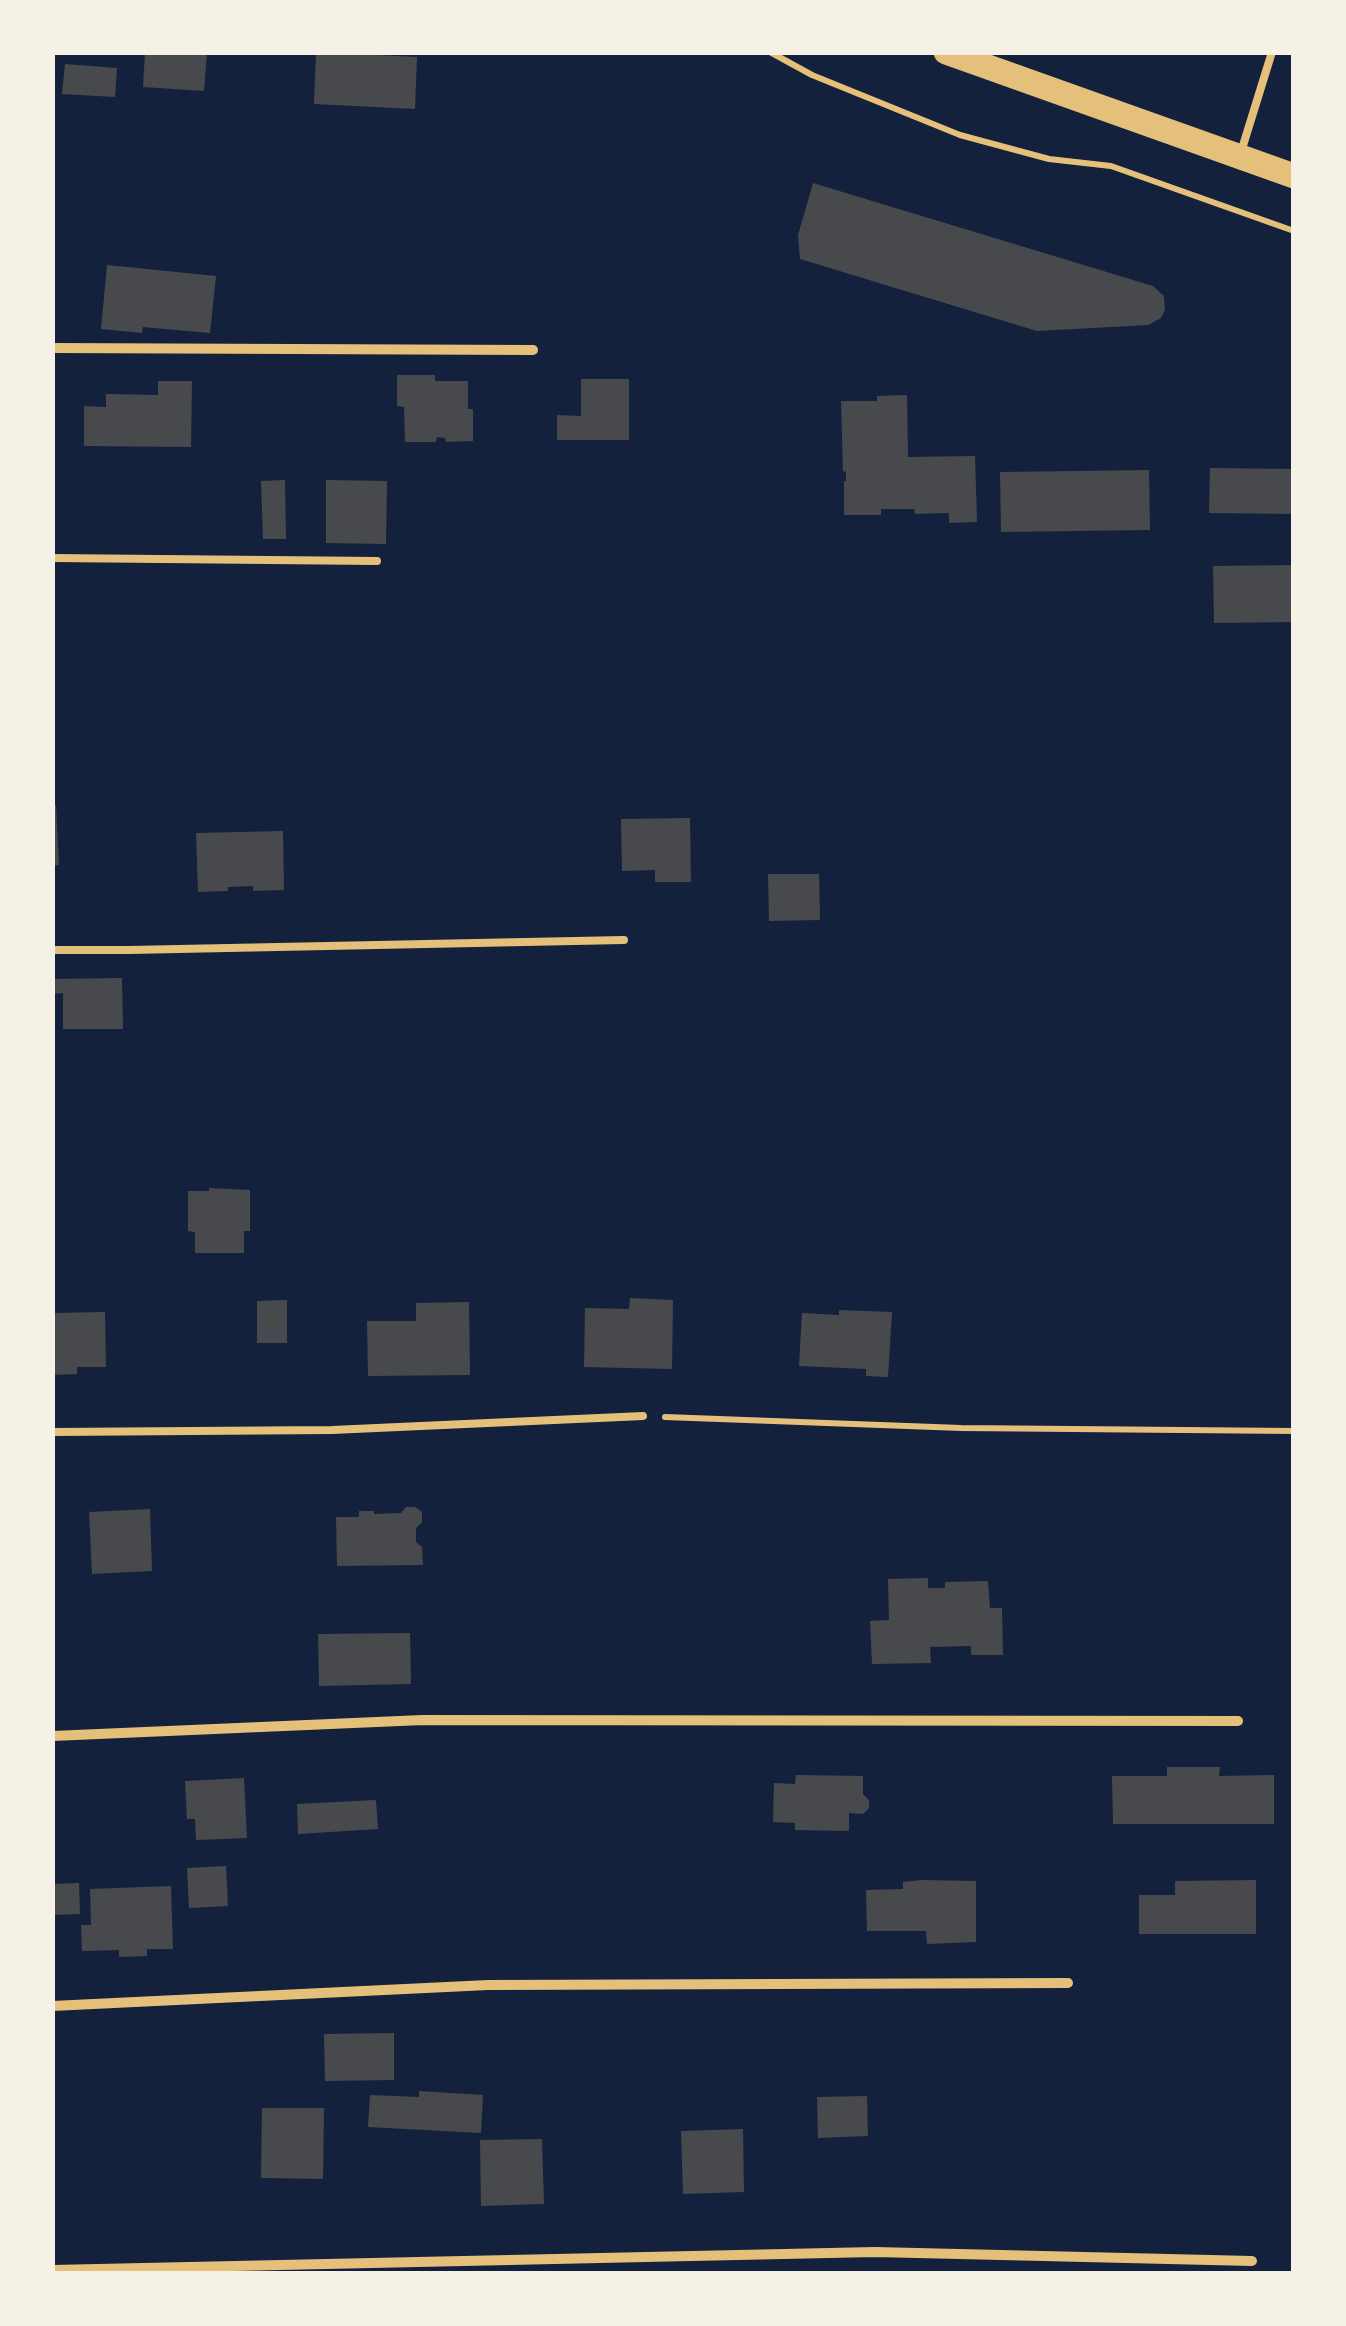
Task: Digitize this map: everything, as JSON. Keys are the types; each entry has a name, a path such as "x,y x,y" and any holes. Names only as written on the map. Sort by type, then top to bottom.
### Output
{"main road":[{"path":"946,52 1294,176"}],"street":[{"path":"52,348 533,350"},
{"path":"52,1736 423,1720 1238,1721"},
{"path":"52,2006 488,1986 1068,1983"},
{"path":"52,2270 875,2252 1252,2261"}],"lane":[{"path":"1239,156 1272,52"},
{"path":"52,558 377,560"},
{"path":"52,950 624,940"},
{"path":"52,1432 332,1430 643,1416"}],"path":[{"path":"770,52 812,75 960,134 1050,159 1111,166 1294,231"},
{"path":"643,1416 961,1428 1294,1432"}],"building":[{"path":"145,52 207,52 204,91 143,87"},
{"path":"316,52 417,57 415,109 314,104"},
{"path":"65,64 117,68 115,97 62,94"},
{"path":"813,183 1153,286 1164,296 1165,310 1161,318 1148,325 1037,331 800,259 798,235"},
{"path":"107,265 216,276 210,333 143,327 142,333 101,329"},
{"path":"397,375 435,375 435,381 468,381 473,441 446,442 445,438 437,437 436,442 405,442 404,407 397,406"},
{"path":"581,379 629,379 629,440 557,440 557,415 581,416"},
{"path":"158,381 192,381 191,447 84,446 84,406 106,407 106,394 158,395"},
{"path":"907,395 908,457 975,456 977,522 949,523 949,513 915,514 914,509 881,509 881,515 844,515 846,471 843,472 841,401 877,401 877,396"},
{"path":"1210,468 1294,469 1294,514 1209,513"},
{"path":"1149,470 1150,530 1001,532 1000,472"},
{"path":"285,480 286,539 263,539 261,481"},
{"path":"326,480 387,481 386,544 326,543"},
{"path":"1294,565 1294,622 1214,623 1213,566"},
{"path":"52,805 56,805 59,865 52,865"},
{"path":"690,818 691,882 655,882 655,870 622,871 621,819"},
{"path":"283,831 284,890 253,891 253,886 198,892 196,833"},
{"path":"768,874 819,874 820,920 769,921"},
{"path":"122,978 123,1029 63,1029 63,993 52,994 52,979"},
{"path":"250,1190 250,1231 244,1231 244,1253 195,1253 195,1232 188,1231 188,1191"},
{"path":"630,1298 673,1300 672,1369 584,1367 585,1308 629,1309"},
{"path":"287,1300 287,1343 257,1343 257,1301"},
{"path":"469,1302 470,1375 368,1376 367,1321 416,1321 416,1303"},
{"path":"839,1310 892,1312 888,1377 866,1376 866,1369 799,1366 802,1313 839,1315"},
{"path":"105,1312 106,1367 77,1367 77,1374 52,1375 52,1313"},
{"path":"406,1507 422,1512 416,1542 422,1547 423,1565 337,1566 336,1517 359,1517 359,1511 401,1513"},
{"path":"150,1509 152,1571 92,1574 89,1512"},
{"path":"928,1578 928,1588 945,1588 945,1582 988,1581 990,1608 1002,1608 1003,1655 971,1655 971,1646 930,1647 931,1663 872,1664 870,1621 889,1620 888,1579"},
{"path":"410,1633 411,1684 319,1686 318,1634"},
{"path":"1167,1767 1220,1767 1219,1776 1274,1775 1274,1824 1113,1824 1112,1776 1167,1776"},
{"path":"796,1775 863,1776 863,1794 869,1800 869,1808 863,1814 849,1813 849,1831 795,1830 795,1823 773,1822 774,1783 795,1784"},
{"path":"244,1778 247,1838 196,1840 195,1819 187,1819 185,1781"},
{"path":"376,1800 378,1829 298,1834 297,1804"},
{"path":"226,1866 228,1906 189,1908 187,1868"},
{"path":"1256,1880 1256,1934 1139,1934 1139,1895 1175,1895 1175,1881"},
{"path":"976,1881 976,1942 927,1944 926,1931 867,1931 866,1890 903,1889 903,1882"},
{"path":"79,1883 80,1914 52,1915 52,1884"},
{"path":"171,1886 173,1949 147,1949 147,1956 119,1957 119,1950 82,1951 81,1925 91,1925 90,1889"},
{"path":"394,2033 394,2080 325,2081 324,2034"},
{"path":"419,2091 483,2095 481,2133 368,2127 370,2095 419,2097"},
{"path":"867,2096 868,2136 818,2138 817,2097"},
{"path":"262,2108 324,2108 323,2179 261,2178"},
{"path":"743,2129 744,2192 683,2194 681,2131"},
{"path":"542,2139 544,2204 481,2206 480,2140"}]}
